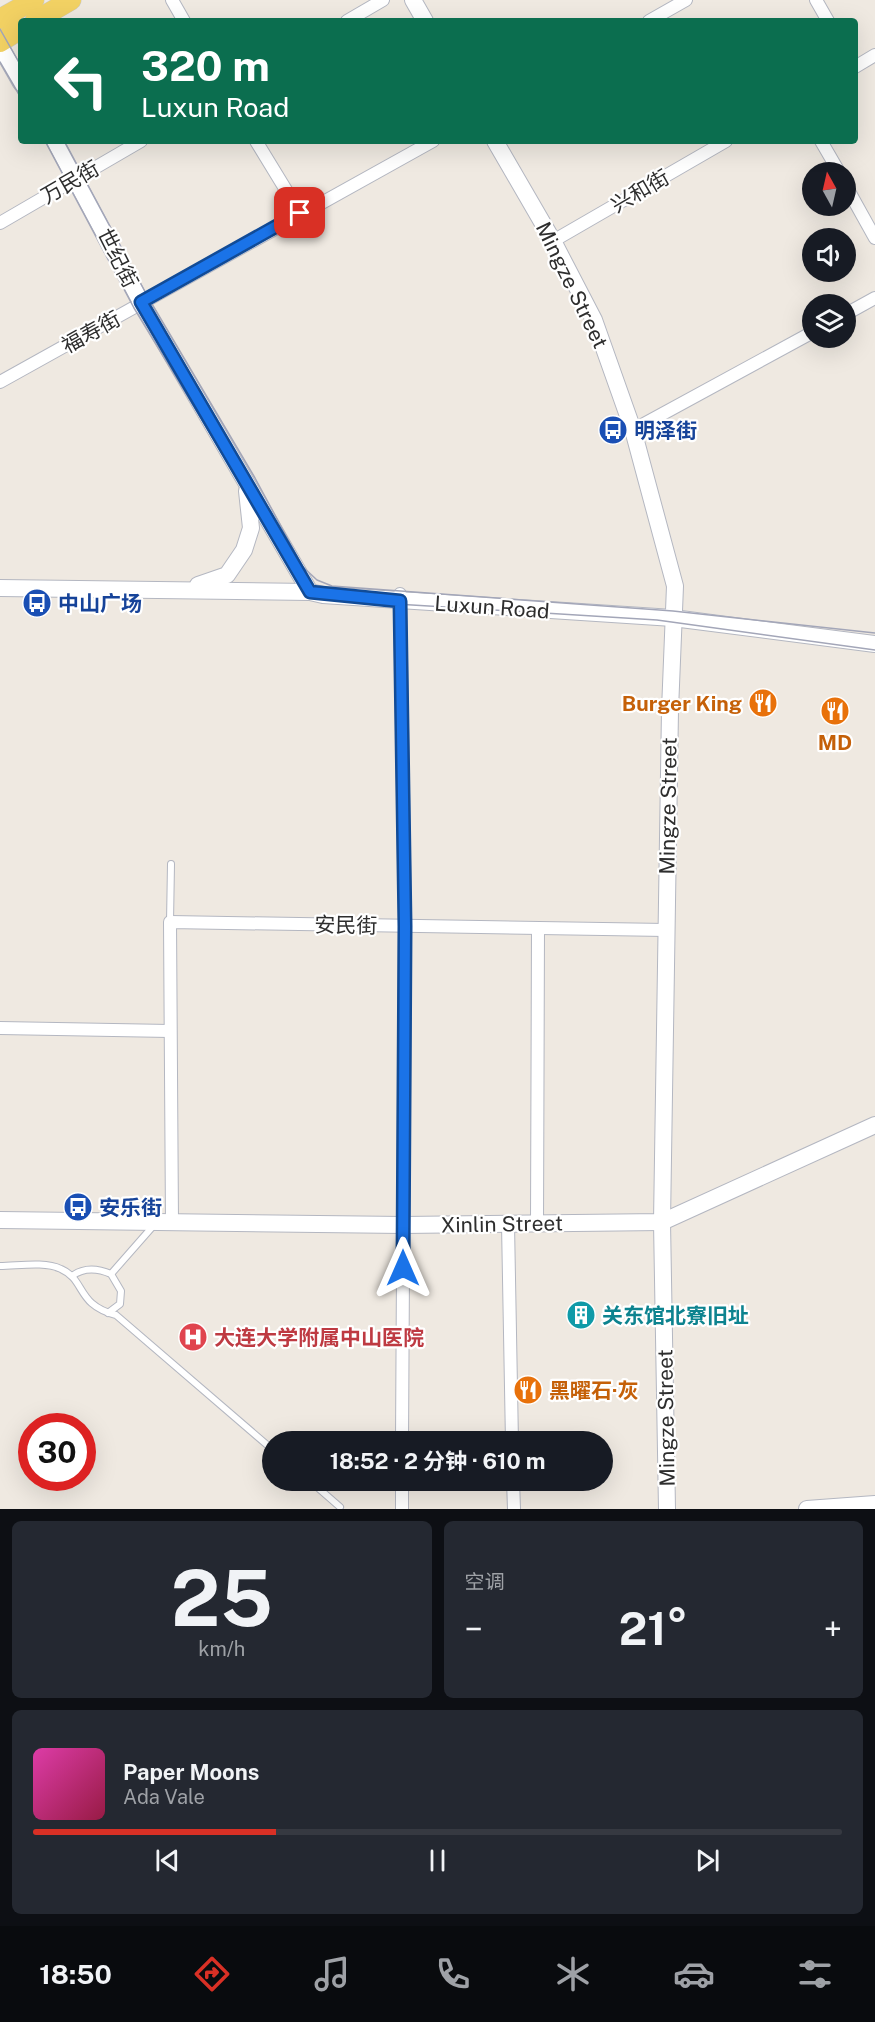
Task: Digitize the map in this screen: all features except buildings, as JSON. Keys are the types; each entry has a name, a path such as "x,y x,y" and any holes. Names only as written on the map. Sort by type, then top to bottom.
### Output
{"main road":[{"path":"0,19 34,0"},
{"path":"40,18 71,0"},
{"path":"0,42 18,31"}],"street":[{"path":"172,0 182,18"},
{"path":"352,18 383,0"},
{"path":"412,0 423,18"},
{"path":"654,18 686,0"},
{"path":"816,0 826,18"},
{"path":"0,46 18,78"},
{"path":"858,65 875,55"},
{"name":"世纪街","path":"57,144 77,178 141,302 310,592"},
{"name":"万民街","path":"0,223 136,144"},
{"path":"258,144 300,213"},
{"name":"福寿街","path":"0,382 427,144"},
{"name":"Mingze Street","path":"497,144 553,241 594,320 633,430 675,586 666,930 662,1222 667,1509"},
{"name":"兴和街","path":"553,241 721,144"},
{"path":"823,144 833,162"},
{"path":"856,204 875,238"},
{"path":"856,308 875,298"},
{"path":"633,430 802,338"},
{"path":"189,589 228,575 244,550 251,528 246,484"},
{"name":"Luxun Road","path":"0,588 189,589 400,597 673,618 875,644"},
{"path":"400,597 405,926 402,1431"},
{"path":"164,1222 170,1031 170,922"},
{"name":"安民街","path":"170,922 666,930"},
{"path":"537,1223 538,928"},
{"path":"0,1028 170,1031"},
{"name":"Xinlin Street","path":"0,1220 403,1225 662,1222 875,1125"},
{"path":"508,1224 512,1431"},
{"path":"402,1491 402,1509"},
{"path":"513,1491 514,1509"},
{"path":"807,1509 875,1504"}],"lane":[{"path":"170,922 171,864"},
{"path":"111,1274 164,1222"},
{"path":"0,1266 54,1266 72,1276 90,1304 116,1315 262,1441"},
{"path":"72,1276 84,1269 94,1269 111,1274 121,1291 120,1304 108,1313"},
{"path":"322,1491 340,1507"}],"tram line":[{"path":"0,29 18,61"},
{"path":"0,62 18,93"},
{"path":"47,144 134,308 291,567 305,583 323,595 347,601 657,620 875,650"},
{"path":"66,144 149,299 255,478 303,567 317,580 332,586 673,611 875,633"}],"place":[{"name":"明泽街","path":"613,430"},
{"name":"中山广场","path":"37,603"},
{"name":"Burger King","path":"763,703"},
{"name":"MD","path":"835,711"},
{"name":"安乐街","path":"78,1207"},
{"name":"关东馆北寮旧址","path":"581,1315"},
{"name":"大连大学附属中山医院","path":"193,1337"},
{"name":"黑曜石·灰","path":"528,1390"}],"route":[{"path":"300,213 141,302 310,592 400,601 405,926 403,1268"}]}
